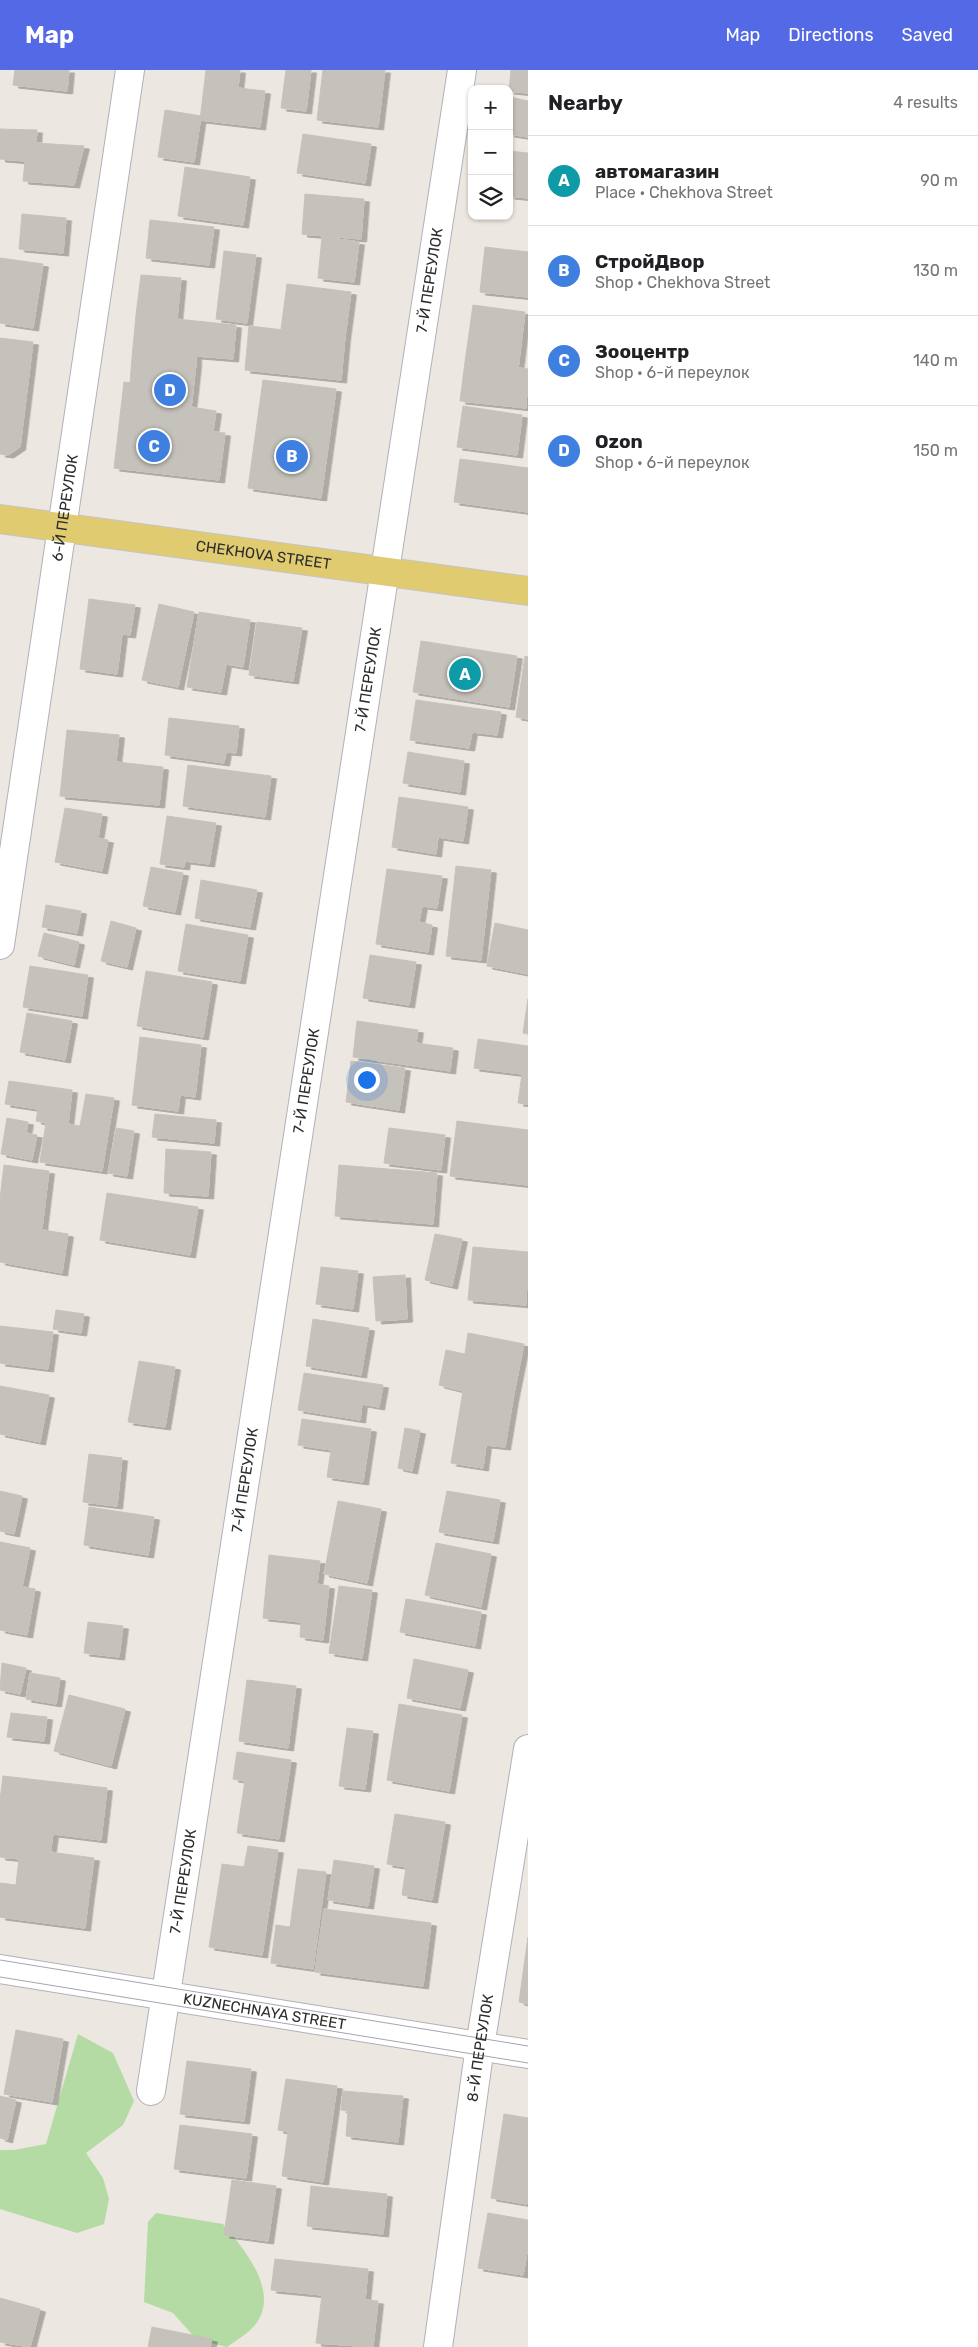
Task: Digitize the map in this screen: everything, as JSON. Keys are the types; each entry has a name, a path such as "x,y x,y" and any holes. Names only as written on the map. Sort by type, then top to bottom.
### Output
{"main road":[{"name":"CHEKHOVA STREET","path":"0,519 528,592"}],"street":[{"name":"6-Й ПЕРЕУЛОК","path":"0,945 130,70"},
{"name":"7-Й ПЕРЕУЛОК","path":"151,2091 462,70"},
{"name":"8-Й ПЕРЕУЛОК","path":"438,2347 480,2046 528,1749"},
{"name":"KUZNECHNAYA STREET","path":"0,1969 528,2054"}],"green space":[{"path":"78,2034 113,2053 134,2101 123,2125 86,2153 103,2178 109,2199 104,2224 77,2233 0,2209 0,2150 14,2150 46,2144"},
{"path":"156,2213 223,2224 241,2246 257,2272 262,2285 264,2299 262,2312 252,2328 227,2347 197,2340 173,2313 144,2302 148,2222"}],"building":[{"path":"15,70 69,70 67,91 13,85"},
{"path":"206,70 240,70 238,88 265,91 260,127 200,120"},
{"path":"286,70 311,70 306,111 281,108"},
{"path":"323,70 385,70 378,127 317,120"},
{"path":"511,70 528,70 528,93 513,91 513,85 510,85"},
{"path":"513,98 528,101 528,137 513,135"},
{"path":"165,110 201,116 194,162 158,157"},
{"path":"0,129 37,130 36,143 84,146 74,185 23,181 25,161 0,159"},
{"path":"303,134 371,144 365,183 297,173"},
{"path":"513,151 528,153 528,198 513,196"},
{"path":"185,167 250,177 243,225 178,216"},
{"path":"305,194 364,199 361,239 302,234"},
{"path":"22,214 66,218 63,253 19,249"},
{"path":"150,220 214,227 209,265 146,258"},
{"path":"322,237 359,242 354,282 318,278"},
{"path":"485,247 528,252 528,297 480,292"},
{"path":"224,251 256,255 247,323 216,319"},
{"path":"0,258 43,264 33,328 0,323"},
{"path":"141,275 181,278 177,319 136,315"},
{"path":"287,284 351,292 345,337 281,329"},
{"path":"473,305 525,312 518,369 465,362"},
{"path":"136,315 236,325 233,359 196,356 196,364 132,358"},
{"path":"249,326 345,337 341,380 245,370"},
{"path":"0,338 33,342 20,447 8,455 0,454"},
{"path":"132,358 196,364 193,391 130,383"},
{"path":"465,362 528,369 526,408 460,401"},
{"path":"263,380 336,389 321,498 248,488"},
{"path":"124,382 193,391 183,476 114,468"},
{"path":"463,406 522,415 517,455 457,447"},
{"path":"191,407 216,411 213,432 225,433 219,480 183,476"},
{"path":"460,459 528,468 528,512 454,502"},
{"path":"89,599 135,605 130,635 122,634 117,674 80,669"},
{"path":"159,604 194,612 178,687 142,680"},
{"path":"199,612 250,620 243,667 226,664 221,692 187,687"},
{"path":"257,622 302,628 293,681 249,675"},
{"path":"421,641 517,656 509,707 413,692"},
{"path":"525,656 528,657 528,719 516,717"},
{"path":"416,700 501,712 497,735 472,732 469,748 410,740"},
{"path":"169,718 239,726 236,753 226,752 224,763 165,755"},
{"path":"67,730 119,735 116,762 163,767 159,805 60,796"},
{"path":"408,752 464,761 460,792 403,783"},
{"path":"188,765 271,776 265,817 183,806"},
{"path":"399,797 468,807 463,841 438,837 436,854 392,847"},
{"path":"65,808 102,814 98,838 108,840 102,871 55,862"},
{"path":"167,816 216,823 209,864 185,861 184,867 160,864"},
{"path":"456,866 491,870 481,960 446,956"},
{"path":"151,867 183,873 175,912 143,906"},
{"path":"387,869 442,876 437,908 422,906 419,922 432,925 428,952 376,944"},
{"path":"201,880 257,890 250,927 195,918"},
{"path":"46,905 81,911 77,933 42,927"},
{"path":"111,921 136,928 127,967 101,961"},
{"path":"495,923 528,930 528,974 487,966"},
{"path":"186,924 248,935 240,981 178,971"},
{"path":"44,933 79,942 74,965 38,956"},
{"path":"370,955 416,962 409,1005 363,998"},
{"path":"30,966 88,975 82,1016 23,1007"},
{"path":"146,971 212,982 203,1037 137,1026"},
{"path":"528,999 528,1034 523,1033"},
{"path":"27,1013 72,1021 65,1060 20,1052"},
{"path":"357,1021 418,1030 416,1043 453,1048 450,1071 353,1057"},
{"path":"140,1037 201,1045 195,1097 180,1095 178,1111 132,1105"},
{"path":"478,1039 528,1046 528,1104 518,1103 522,1074 474,1068"},
{"path":"351,1061 405,1068 399,1110 346,1102"},
{"path":"9,1081 72,1090 68,1124 80,1126 86,1094 114,1098 102,1171 40,1162 46,1123 36,1121 38,1109 5,1104"},
{"path":"155,1114 216,1120 214,1143 152,1137"},
{"path":"7,1118 28,1122 26,1133 37,1135 32,1160 1,1154"},
{"path":"457,1121 528,1130 528,1185 450,1176"},
{"path":"116,1128 134,1131 127,1176 108,1173"},
{"path":"389,1128 445,1135 441,1170 384,1163"},
{"path":"166,1149 211,1152 208,1196 164,1193"},
{"path":"4,1165 49,1171 42,1228 0,1223 0,1199"},
{"path":"339,1165 437,1173 433,1224 335,1216"},
{"path":"107,1193 198,1207 190,1255 100,1240"},
{"path":"0,1223 68,1234 62,1273 0,1262"},
{"path":"435,1234 462,1239 452,1286 425,1280"},
{"path":"473,1247 528,1252 526,1305 468,1300"},
{"path":"321,1267 358,1271 353,1309 316,1304"},
{"path":"405,1275 407,1319 376,1321 373,1277"},
{"path":"56,1310 84,1314 81,1333 53,1329"},
{"path":"313,1319 369,1328 361,1375 306,1366"},
{"path":"0,1326 53,1332 48,1369 0,1363"},
{"path":"468,1333 524,1344 513,1399 439,1385 446,1350 465,1354"},
{"path":"139,1361 175,1367 165,1427 128,1422"},
{"path":"304,1373 383,1385 379,1407 362,1404 360,1420 298,1410"},
{"path":"0,1386 49,1395 40,1442 0,1434"},
{"path":"463,1391 513,1399 505,1447 486,1445 483,1468 451,1463"},
{"path":"302,1419 371,1429 363,1482 327,1477 331,1450 298,1445"},
{"path":"405,1428 420,1431 412,1471 398,1468"},
{"path":"89,1454 122,1458 117,1506 83,1502"},
{"path":"0,1491 22,1496 14,1534 0,1531"},
{"path":"447,1491 500,1500 493,1541 439,1532"},
{"path":"338,1501 381,1509 367,1583 324,1574"},
{"path":"89,1507 154,1517 148,1555 84,1545"},
{"path":"0,1542 30,1548 22,1587 0,1583"},
{"path":"436,1543 491,1554 481,1607 425,1595"},
{"path":"269,1555 320,1561 317,1584 329,1586 323,1640 300,1637 301,1622 263,1618"},
{"path":"0,1583 35,1589 27,1635 0,1630"},
{"path":"339,1586 372,1590 362,1658 329,1653"},
{"path":"406,1599 481,1612 475,1646 400,1632"},
{"path":"88,1622 123,1626 119,1657 84,1653"},
{"path":"414,1659 468,1670 460,1708 407,1698"},
{"path":"2,1663 26,1668 20,1694 0,1690"},
{"path":"30,1673 60,1678 56,1704 26,1699"},
{"path":"247,1680 296,1686 288,1748 239,1741"},
{"path":"69,1695 125,1709 111,1766 54,1751"},
{"path":"399,1704 462,1715 449,1791 387,1780"},
{"path":"11,1713 47,1717 44,1741 7,1737"},
{"path":"347,1728 373,1731 365,1789 339,1786"},
{"path":"237,1752 291,1760 279,1839 237,1833 245,1781 233,1779"},
{"path":"3,1776 107,1788 101,1840 53,1834 49,1862 0,1857 0,1800"},
{"path":"395,1814 445,1822 432,1900 402,1895 406,1867 387,1864"},
{"path":"248,1846 278,1850 262,1955 209,1947 222,1864 244,1867"},
{"path":"50,1852 94,1858 89,1894 16,1885 19,1858 49,1862"},
{"path":"334,1860 374,1866 368,1906 328,1900"},
{"path":"298,1869 326,1872 313,1969 271,1963 276,1925 290,1927"},
{"path":"0,1883 89,1894 85,1928 0,1917"},
{"path":"324,1909 431,1923 423,1986 315,1972"},
{"path":"528,1937 528,2004 519,2002"},
{"path":"16,2030 63,2039 52,2102 4,2094"},
{"path":"187,2061 251,2069 244,2121 180,2114"},
{"path":"286,2079 337,2086 323,2182 282,2176 288,2132 278,2130"},
{"path":"343,2091 403,2096 398,2142 346,2136 348,2111 341,2110"},
{"path":"0,2096 16,2100 7,2140 0,2138"},
{"path":"504,2114 528,2118 527,2204 491,2198"},
{"path":"180,2125 252,2134 246,2178 174,2169"},
{"path":"232,2180 276,2186 268,2241 224,2235"},
{"path":"311,2186 387,2194 383,2234 307,2226"},
{"path":"488,2213 528,2220 528,2247 523,2275 478,2268"},
{"path":"275,2259 368,2269 365,2300 378,2301 373,2347 316,2343 322,2295 271,2290"},
{"path":"0,2298 40,2309 30,2347 0,2342"},
{"path":"152,2327 212,2339 210,2347 148,2347"}],"tram line":[{"path":"0,1960 528,2046"},
{"path":"0,1977 528,2063"}],"place":[{"name":"Ozon","path":"170,390"},
{"name":"Зооцентр","path":"154,446"},
{"name":"СтройДвор","path":"292,456"},
{"name":"автомагазин","path":"465,674"}]}
